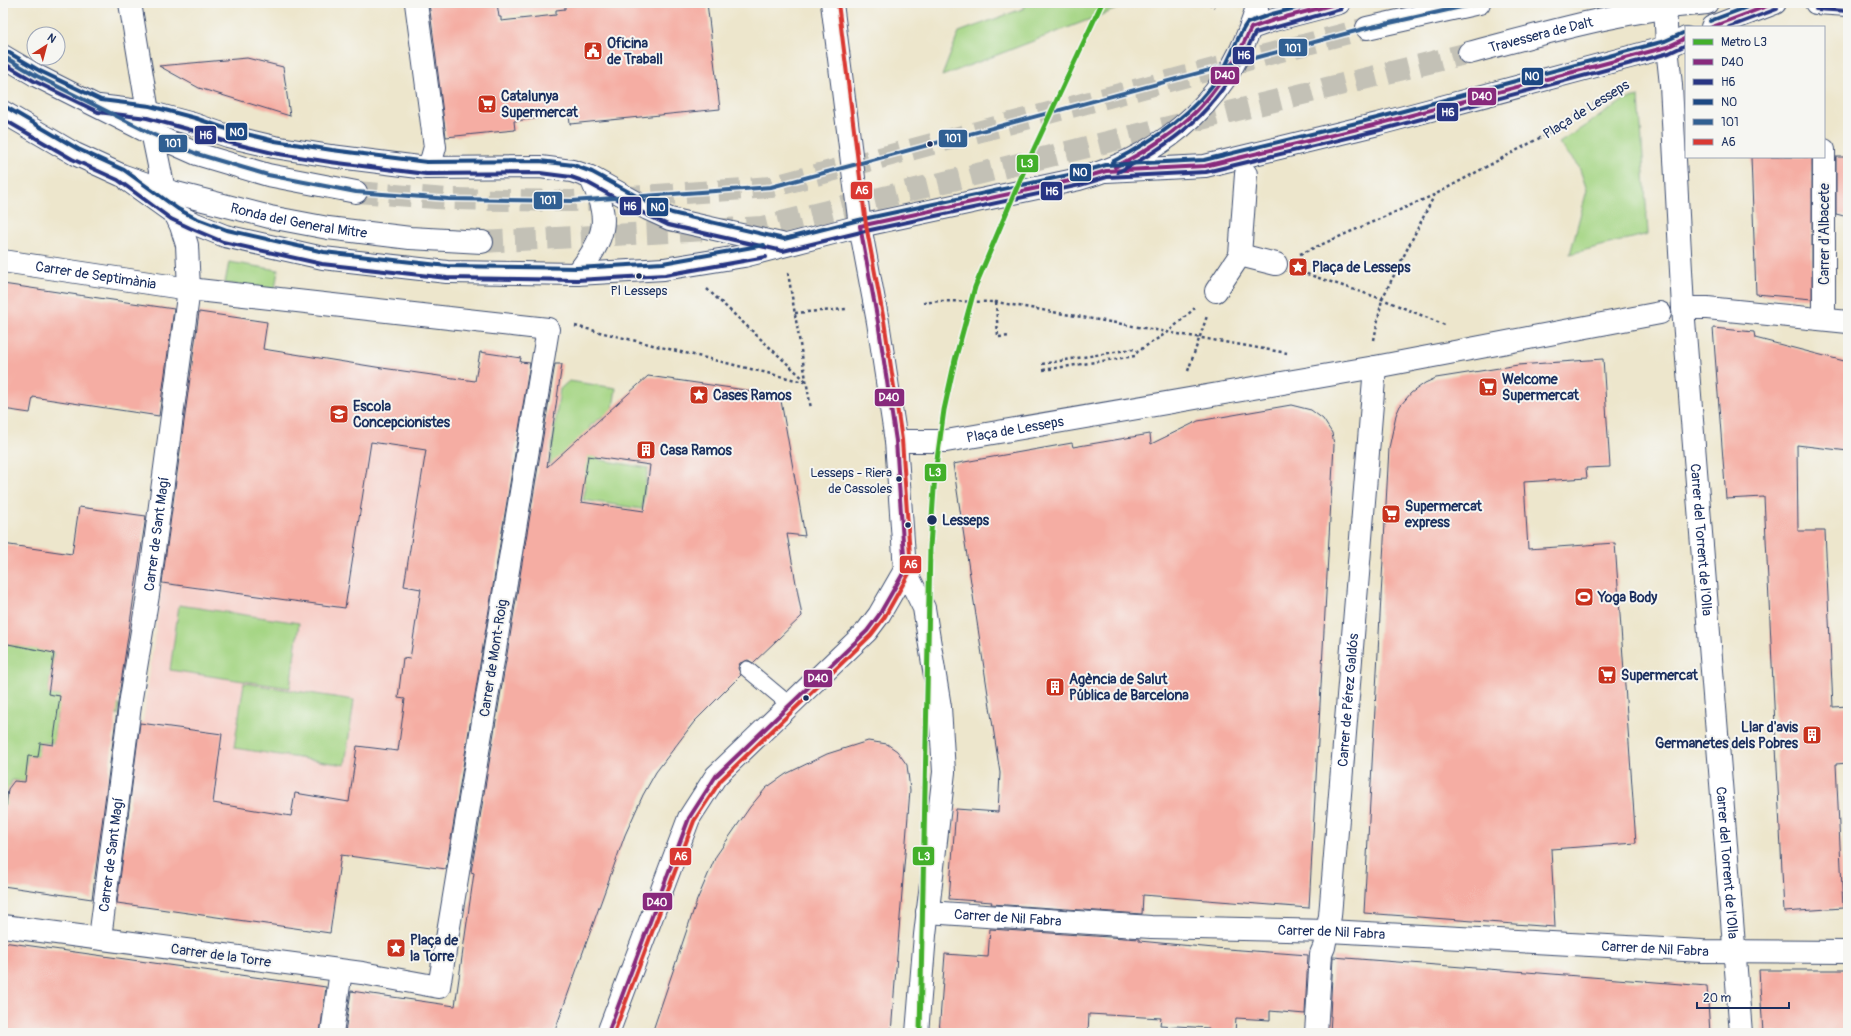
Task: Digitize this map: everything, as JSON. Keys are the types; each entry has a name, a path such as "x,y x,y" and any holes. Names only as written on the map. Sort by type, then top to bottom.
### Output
{"street":[{"name":"Carrer de Sant Magí","path":"100,938 131,698 148,595 189,288 187,245 164,190 148,112 130,3"},
{"path":"416,3 435,147 432,158 426,168"},
{"path":"832,3 860,226 878,322 896,441 905,570 924,608 940,707 944,772 928,912 918,1033"},
{"path":"860,226 1079,179 1106,171 1138,156 1170,136 1203,108 1228,74 1251,28 1258,3"},
{"path":"1251,28 1274,20 1339,3"},
{"path":"1367,28 1479,3"},
{"name":"Travessera de Dalt","path":"1469,53 1612,16 1666,5 1707,3"},
{"path":"1715,26 1775,3"},
{"path":"1816,3 1848,5"},
{"name":"Carrer del Torrent de l'Olla","path":"1666,5 1677,43 1671,86 1683,308 1741,1033"},
{"path":"1106,171 1205,166 1378,124 1677,43"},
{"name":"Ronda del General Mitre","path":"3,56 37,76 152,134 197,154 268,175 356,192"},
{"name":"Ronda del General Mitre","path":"99,106 148,112 228,136 274,147 331,156 426,168 540,167 572,171 590,177 670,220 784,245"},
{"name":"Ronda del General Mitre","path":"3,112 75,154 121,175 164,190 270,217 328,228 410,238 482,242"},
{"name":"Carrer d'Albacete","path":"1824,158 1824,319"},
{"path":"1216,290 1240,255 1246,174"},
{"name":"Ronda del General Mitre","path":"121,175 175,214 225,236 323,258 447,272 577,274 664,269 744,256 860,226"},
{"path":"577,274 598,244 603,225 602,210 597,192 590,177"},
{"path":"1240,255 1276,264"},
{"name":"Carrer de Septimània","path":"3,261 189,288"},
{"name":"Carrer de Mont-Roig","path":"189,288 548,329 439,987"},
{"path":"1683,308 1707,308 1848,322"},
{"name":"Plaça de Lesseps","path":"896,441 946,441 1372,367 1660,314"},
{"name":"Carrer de Pérez Galdós","path":"1316,1033 1321,954 1328,931 1372,367"},
{"path":"608,1033 689,818 716,776 866,631 878,615 905,570"},
{"name":"Carrer de Nil Fabra","path":"928,912 1151,927 1328,931 1702,951 1848,952"},
{"name":"Carrer de la Torre","path":"3,926 341,971 439,987"},
{"path":"332,1033 341,971"}],"lane":[{"path":"747,669 790,705"}],"path":[{"path":"1209,3 1214,7"},
{"name":"Plaça de Lesseps","path":"1276,264 1436,194 1545,135 1619,88"},
{"path":"1372,367 1382,299 1436,194"},
{"path":"1276,264 1382,299 1448,326"},
{"path":"790,283 808,383 811,409"},
{"path":"706,288 808,383"},
{"path":"1043,370 1135,356 1138,351 1168,332 1216,290"},
{"path":"1179,400 1216,290"},
{"path":"923,303 939,301 996,302 1292,354"},
{"path":"996,302 998,337 1010,336"},
{"path":"795,313 846,309"},
{"path":"573,326 808,383"},
{"path":"1042,364 1132,349 1138,351"}],"shaded area":[{"path":"428,3 589,3 589,6 431,24"},
{"path":"303,355 382,368 372,437 427,443 405,586 425,589 416,618 410,659 403,658 398,697 405,699 398,751 357,746 330,933 197,914 222,734 143,723 162,583 226,591 286,464"}],"green space":[{"path":"1023,3 1123,3 1122,7 942,76 959,32 1025,8"},
{"path":"1639,97 1648,234 1570,254 1587,190 1579,167 1559,143 1624,100"},
{"path":"229,262 278,270 275,290 225,283"},
{"path":"569,381 616,388 612,415 603,416 590,426 588,434 594,455 601,460 648,468 642,509 583,500 586,486 553,481 549,469 560,389"},
{"path":"179,605 299,623 290,688 170,670"},
{"path":"3,643 54,652 48,694 120,705 118,715 57,714 54,743 40,743 38,757 28,756 27,764 31,783 12,780 7,794 9,802 3,817"},
{"path":"244,683 354,700 345,765 234,748"}],"building":[{"path":"429,3 497,3 501,21 556,15 556,10 565,9 565,3 707,3 720,109 570,124 569,115 514,121 515,130 446,137"},
{"path":"247,58 283,67 290,116 199,88 159,66"},
{"path":"1836,157 1848,157 1848,217 1836,214"},
{"path":"1751,158 1812,158 1812,299 1756,294"},
{"path":"3,284 174,309 159,416 33,397 30,413 3,409"},
{"path":"199,312 267,322 263,349 382,368 475,381 480,352 521,358 520,362 530,363 446,869 341,855 330,933 117,903 140,723 222,734 213,803 291,816 295,793 349,802 357,746 398,751 405,699 398,698 403,658 410,659 421,589 404,586 426,450 371,442 345,608 162,583"},
{"path":"1713,328 1754,332 1755,338 1848,362 1848,451 1797,445 1798,531 1825,531 1833,707 1848,706 1848,763 1836,764 1843,908 1784,912 1764,497 1726,499"},
{"path":"1603,359 1610,467 1586,468 1587,478 1524,482 1528,549 1615,543 1636,843 1551,849 1555,927 1364,913 1389,448 1396,415 1400,406 1411,393 1425,383 1436,378 1518,365"},
{"path":"555,364 562,364 547,467 648,376 780,395 805,536 787,534 802,616 753,663 748,660 740,663 738,668 741,675 694,722 656,772 643,795 625,835 554,1033 345,1033 351,991 455,1006 474,873 471,872","holes":["588,456 650,465 644,511 581,502"]},
{"path":"1291,405 1311,410 1323,419 1332,433 1334,445 1309,908 1143,895 1142,914 991,904 992,902 949,899 956,809 998,812 1000,773 953,464 1072,443 1073,447 1150,434 1151,444 1198,421"},
{"path":"79,507 146,516 119,696 92,899 3,886 3,806 6,806 8,789 14,781 25,782 28,756 38,757 40,743 53,745 60,696 48,694 54,653 3,643 3,544 72,554"},
{"path":"868,741 887,744 897,751 907,765 910,790 891,1033 652,1033 697,900 716,856 750,807 766,788 786,774 827,754"},
{"path":"990,929 1139,939 1139,941 1308,955 1305,1014 1270,1011 1270,1020 1236,1018 1235,1033 1209,1033 1209,1028 1160,1025 1161,1018 1089,1014 1088,1033 939,1033 945,954 988,957"},
{"path":"3,942 326,987 320,1033 3,1033"},
{"path":"1333,957 1707,986 1710,1033 1330,1033"},
{"path":"1759,970 1848,970 1848,1033 1763,1033"}],"tunnel":[{"path":"356,192 449,199 572,201 771,187 1367,28"},
{"path":"482,242 762,227 1469,53"}],"metro line":[{"name":"L3","path":"920,1033 930,547 935,474 944,410 955,360 975,287 1026,166 1102,3"}],"transit line":[{"name":"A6","path":"614,1033 694,821 721,780 871,635 884,618 911,570 902,440 884,321 866,225 838,3"},
{"name":"N0","path":"1112,162 1159,134 1173,124 1200,100 1222,72 1247,23 1272,14 1315,3"},
{"name":"D40","path":"1115,167 1161,140 1180,126 1196,111 1212,94 1226,75 1251,28 1274,20 1339,3"},
{"name":"101","path":"3,56 37,76 152,134 197,154 268,175 356,192 449,199 572,201 771,187 1367,28 1479,3"},
{"name":"N0","path":"1710,21 1758,3"},
{"name":"D40","path":"1715,26 1775,3"},
{"name":"D40","path":"1816,3 1848,5"},
{"name":"H6","path":"1118,172 1164,145 1200,116 1215,99 1229,79 1255,33 1341,9"},
{"name":"H6","path":"1732,26 1777,9"},
{"name":"H6","path":"1816,9 1848,11"},
{"name":"N0","path":"6,51 40,71 101,100 150,106 195,118 230,130 275,141 332,150 427,162 540,161 573,165 592,172 651,204 672,213 784,239 859,220 1078,173 1106,165 1204,160 1377,118 1665,41 1683,33"},
{"name":"D40","path":"860,226 1079,179 1106,171 1205,166 1378,124 1667,47 1685,38"},
{"name":"H6","path":"3,63 34,81 98,112 147,118 227,142 273,153 330,162 426,174 540,173 571,177 588,183 668,225 783,251 861,232 1080,185 1107,177 1206,172 1380,130 1669,53 1685,45"},
{"name":"N0","path":"6,107 78,149 124,170 178,209 195,218 227,230 324,252 447,266 577,268 663,263 764,245"},
{"name":"H6","path":"3,119 72,159 118,180 171,219 190,228 223,242 322,264 447,278 577,280 665,275 766,257"},
{"name":"D40","path":"860,226 878,322 896,441 905,570"},
{"name":"D40","path":"608,1033 689,818 716,776 867,631 879,615 905,570"}],"place":[{"name":"Oficina de Traball","path":"593,51"},
{"name":"Catalunya Supermercat","path":"487,104"},
{"name":"Plaça de Lesseps","path":"1298,267"},
{"name":"Pl Lesseps","path":"639,276"},
{"name":"Welcome Supermercat","path":"1488,387"},
{"name":"Cases Ramos","path":"699,395"},
{"name":"Escola Concepcionistes","path":"339,414"},
{"name":"Casa Ramos","path":"646,450"},
{"name":"Lesseps - Riera de Cassoles","path":"899,479"},
{"name":"Supermercat express","path":"1391,514"},
{"name":"Lesseps","path":"932,520"},
{"name":"Yoga Body","path":"1584,597"},
{"name":"Supermercat","path":"1607,675"},
{"name":"Agència de Salut Pública de Barcelona","path":"1055,687"},
{"name":"Llar d'avis Germanetes dels Pobres","path":"1812,735"},
{"name":"Plaça de la Torre","path":"396,948"}]}
